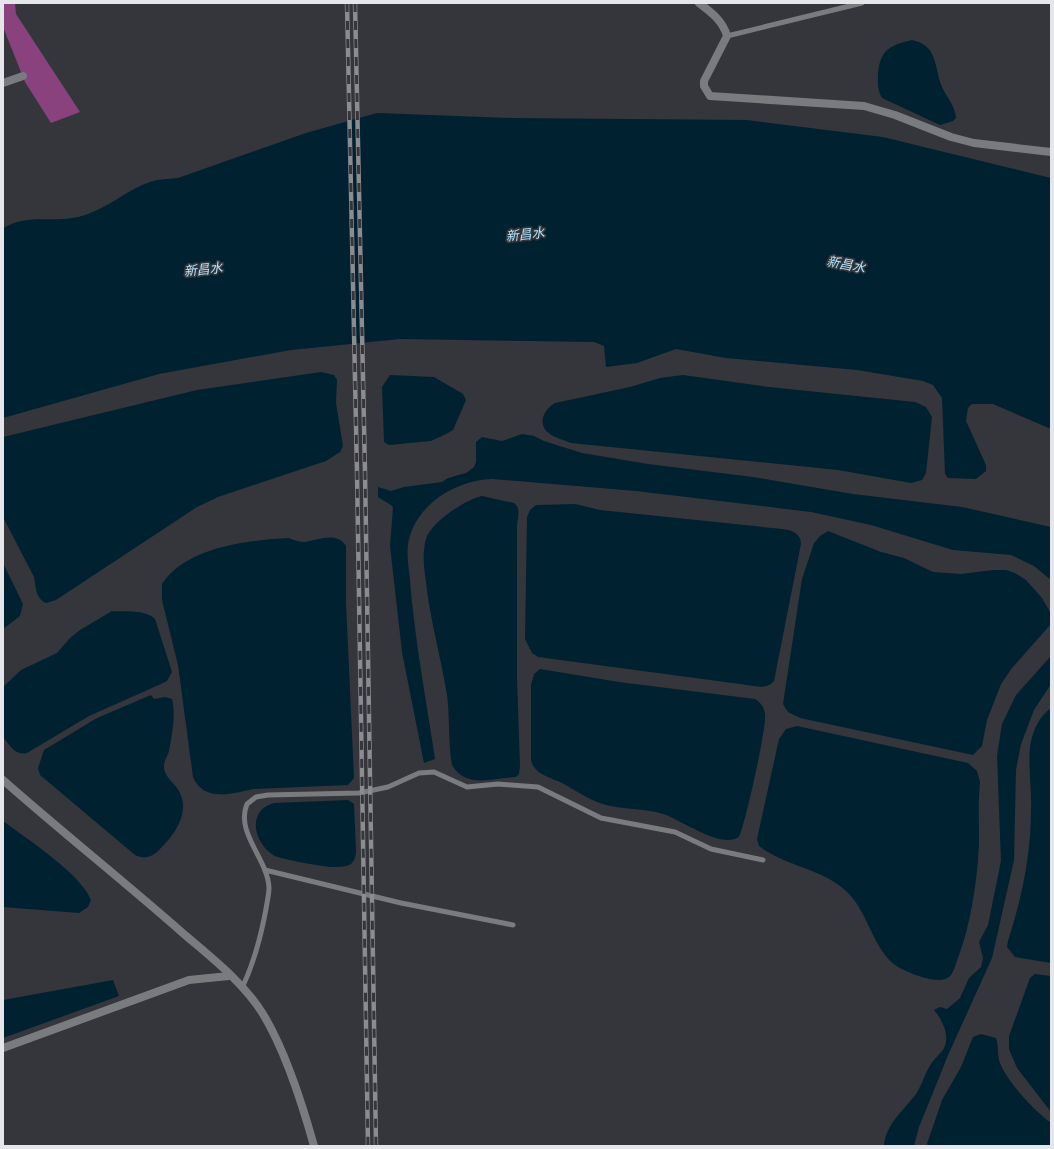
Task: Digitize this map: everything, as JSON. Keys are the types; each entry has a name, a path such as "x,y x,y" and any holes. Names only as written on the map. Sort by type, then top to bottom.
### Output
{"street":[{"path":"699,3 717,18 725,29 727,36 704,81 706,90 712,97 865,106 974,143 1051,152"},
{"path":"3,83 23,76"},
{"path":"3,780 136,892 242,988 263,1014 274,1035 294,1085 314,1146"},
{"path":"3,1048 190,980 229,976"}],"lane":[{"path":"727,36 862,3"},
{"path":"242,988 252,968 262,929 269,889 265,870 244,823 244,811 249,801 268,795 359,793 388,787 427,771 438,774 467,787 498,784 538,787 601,818 676,832 711,849 763,860"},
{"path":"265,870 401,903 514,925"}],"shaded area":[{"path":"3,3 15,3 16,14 80,112 51,123 25,82 3,27"}],"water":[{"path":"912,40 927,47 931,52 942,87 954,109 956,118 953,121 940,125 882,98 879,92 878,83 881,59 892,47"},
{"name":"新昌水","path":"377,113 513,118 747,120 883,137 1051,178 1051,429 993,404 972,404 968,408 966,421 986,465 986,471 976,479 948,478 945,474 942,398 933,385 923,381 857,370 726,358 676,349 637,363 606,367 604,346 594,342 400,339 291,350 159,374 3,418 3,228 21,221 37,219 63,219 84,216 146,183 157,180 178,178 306,133"},
{"path":"321,372 334,375 337,380 336,403 343,446 340,452 326,461 218,497 197,507 56,600 46,603 42,601 37,592 34,577 3,517 3,437 197,390"},
{"path":"390,375 434,377 463,394 466,400 453,430 431,441 389,445 384,442 382,387"},
{"path":"683,375 769,387 915,402 926,407 932,417 926,473 922,480 911,483 838,470 571,443 552,435 543,426 543,417 545,413 555,403 630,387 660,378"},
{"path":"522,434 534,436 544,441 582,453 648,464 753,477 853,494 962,507 1051,527 1051,580 1034,566 1011,555 953,550 871,525 811,512 636,491 492,479 479,480 454,489 431,503 415,524 409,541 408,558 415,626 435,759 424,763 402,652 390,546 393,507 378,497 378,487 391,491 404,487 442,482 448,478 466,473 474,467 476,462 476,442 482,437 502,441"},
{"path":"482,496 514,503 518,507 517,679 520,766 519,774 516,777 472,780 458,772 452,765 447,695 430,610 424,555 426,539 434,526 458,507"},
{"path":"575,504 600,510 782,529 795,533 801,540 801,544 774,681 763,687 744,685 538,657 532,653 525,639 527,517 530,510 536,505"},
{"path":"828,531 881,552 904,558 933,572 961,574 1006,570 1015,573 1026,580 1042,598 1050,612 1051,624 1012,668 1001,684 987,720 982,746 973,755 800,718 788,712 783,704 802,579 814,543 820,536"},
{"path":"289,538 305,542 321,538 332,538 342,541 346,546 346,603 354,778 348,785 253,789 227,794 211,793 198,785 193,777 178,665 162,600 162,584 173,571 186,561 202,554 238,544"},
{"path":"3,563 23,604 20,616 3,629"},
{"path":"112,611 140,612 155,619 172,672 167,681 89,716 27,753 23,754 16,751 3,737 3,687 21,670 57,653 70,638 80,630"},
{"path":"1051,656 1051,684 1034,710 1021,744 1016,770 1014,860 992,958 949,1053 919,1127 914,1146 884,1146 885,1138 891,1125 916,1094 929,1068 943,1050 945,1045 945,1029 934,1010 940,1007 947,1009 960,998 969,978 981,967 983,958 979,942 988,925 1001,861 997,756 1002,724 1016,695"},
{"path":"540,669 619,682 755,699 759,702 763,707 765,714 763,737 739,837 731,840 712,837 663,814 603,804 539,772 531,761 531,685 534,674"},
{"path":"151,695 154,699 165,697 172,699 174,712 173,725 169,751 164,769 166,775 177,788 183,805 179,823 170,838 154,854 149,857 141,857 135,855 40,775 38,768 44,750 97,718"},
{"path":"1051,708 1051,963 1015,957 1007,947 1018,909 1025,876 1031,826 1029,757 1031,741 1038,723"},
{"path":"797,726 968,763 977,771 980,782 979,840 975,885 963,945 953,971 949,977 937,980 930,979 906,971 895,965 880,948 859,907 845,890 825,877 769,853 759,846 757,839 779,739 786,729"},
{"path":"348,800 354,804 356,850 354,859 349,865 328,867 283,859 273,855 266,849 257,835 257,819 260,812 265,807 274,803"},
{"path":"3,821 52,857 76,879 91,900 88,907 79,913 3,907"},
{"path":"1035,974 1051,976 1051,1112 1017,1068 1009,1049 1009,1036 1030,978"},
{"path":"113,980 119,996 3,1038 3,1000"},
{"path":"981,1034 996,1038 1000,1063 1009,1079 1030,1104 1051,1123 1051,1146 929,1146 927,1144 942,1100 961,1067 973,1037"}],"railway":[{"path":"347,3 357,472 368,1146"},
{"path":"355,3 365,472 376,1146"}]}
